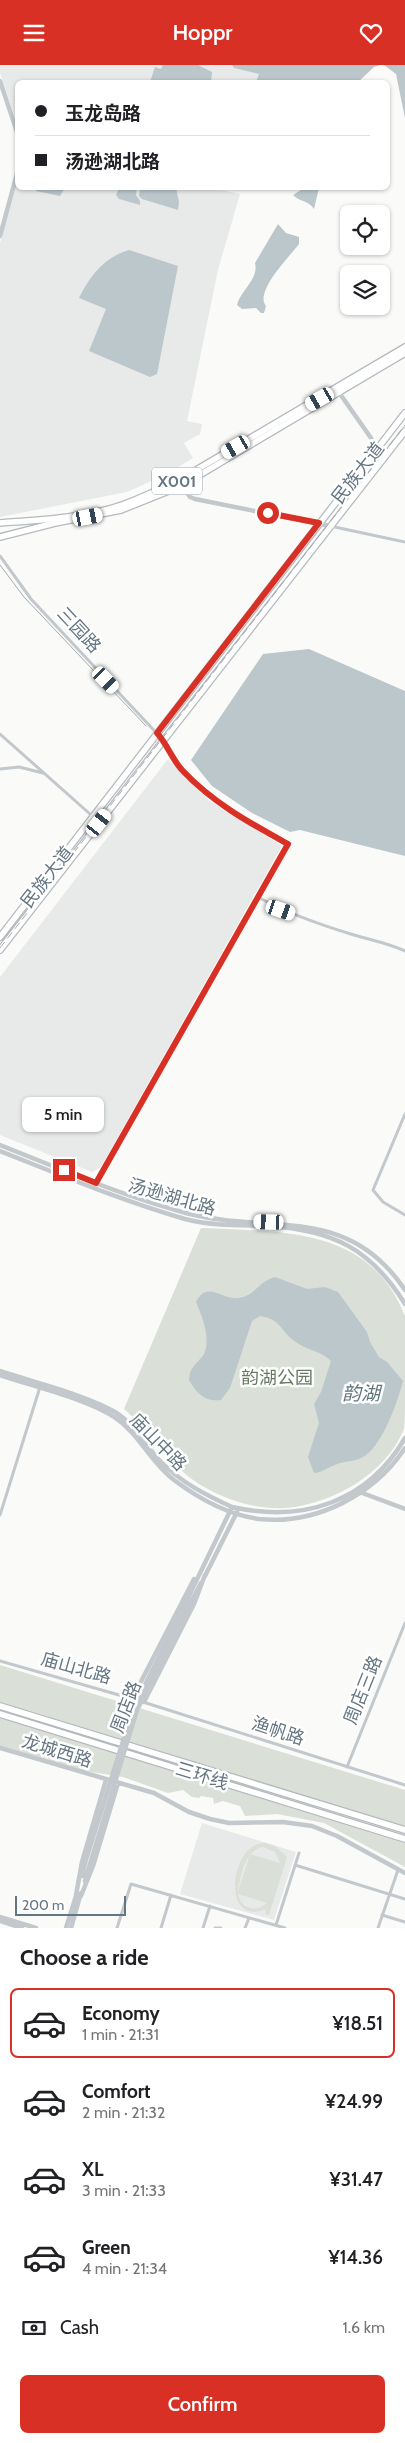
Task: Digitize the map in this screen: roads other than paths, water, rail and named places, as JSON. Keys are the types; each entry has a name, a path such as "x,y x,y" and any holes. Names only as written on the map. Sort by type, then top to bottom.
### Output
{"main road":[{"name":"X001","path":"338,391 405,347"},
{"name":"X001","path":"0,537 55,523 121,510 180,483 405,353"},
{"name":"民族大道","path":"0,937 405,413"},
{"name":"民族大道","path":"0,950 405,431"},
{"name":"X001","path":"0,523 54,519 120,505 180,483"},
{"name":"三环线","path":"0,1706 405,1830"},
{"name":"三环线","path":"0,1714 405,1839"}],"street":[{"path":"0,81 15,126"},
{"path":"0,236 15,181"},
{"path":"338,391 378,448 386,455"},
{"path":"180,483 190,497 195,499 405,542"},
{"name":"三园路","path":"0,556 31,599 164,740 177,764 209,796 244,821 288,844 258,897"},
{"path":"0,733 99,823"},
{"path":"0,769 19,767 44,773"},
{"path":"96,1183 258,897 281,910 355,935 381,941 405,951"},
{"path":"405,1114 373,1190 383,1201 405,1215"},
{"name":"汤逊湖北路","path":"0,1145 96,1183 214,1220 298,1224 328,1230 362,1246 376,1256 388,1266 405,1290"},
{"name":"汤逊湖北路","path":"0,1151 94,1188 204,1224 276,1227 328,1236 372,1261 392,1283 405,1305"},
{"name":"庙山中路","path":"0,1371 112,1415 128,1427 157,1464 172,1479 199,1496 238,1511"},
{"name":"庙山中路","path":"0,1375 40,1386"},
{"path":"0,1515 40,1386"},
{"path":"238,1511 258,1519 292,1518 334,1508 388,1464 405,1437"},
{"path":"357,1491 378,1480 396,1462 405,1448"},
{"path":"357,1491 405,1509"},
{"name":"周店路","path":"66,1928 137,1710 231,1509"},
{"name":"周店路","path":"189,1601 205,1575 238,1511"},
{"path":"132,1699 183,1598 200,1572"},
{"path":"144,1702 194,1604 205,1575"},
{"name":"周店三路","path":"347,1767 405,1623"},
{"name":"庙山北路","path":"0,1661 144,1702"},
{"name":"渔帆路","path":"144,1702 405,1785"},
{"name":"龙城西路","path":"0,1748 154,1793 189,1812 216,1821 233,1823 283,1822 312,1826 337,1836 405,1873"},
{"path":"78,1895 82,1862 106,1780"},
{"path":"78,1895 94,1865 118,1783"},
{"path":"276,1925 299,1853"},
{"path":"295,1865 405,1899"},
{"path":"378,1928 398,1870"},
{"path":"117,1928 131,1884 285,1928"},
{"name":"周店路","path":"71,1928 78,1895"},
{"path":"161,1928 171,1895"},
{"path":"203,1928 210,1906"},
{"path":"382,1915 405,1922"},
{"path":"0,1917 36,1928"},
{"path":"245,1928 249,1918"},
{"path":"0,1921 22,1928"},
{"path":"215,1928 216,1926 221,1928"}],"water":[{"path":"163,65 198,65 212,72 211,80 151,80 155,67 161,69"},
{"path":"232,65 380,65 374,67 360,80 257,80 259,74 234,68"},
{"path":"384,65 405,65 405,118 396,74"},
{"path":"36,190 64,190 60,196"},
{"path":"118,190 137,190 136,195 140,205 119,199 116,195"},
{"path":"140,190 176,190 179,202 178,210 142,199 139,196"},
{"path":"301,190 319,190 314,209 293,195"},
{"path":"278,224 286,233 299,237 299,244 269,283 265,292 264,300 266,306 264,313 261,313 256,308 242,309 237,305 239,300 252,279 256,269 255,263"},
{"path":"129,250 178,266 157,374 150,377 89,351 106,309 79,298 93,275 105,262"},
{"path":"309,649 405,691 405,856 300,830 290,832 252,813 212,786 191,760 263,654"},
{"name":"韵湖","path":"275,1277 307,1289 325,1287 338,1292 367,1332 370,1342 379,1357 387,1362 403,1381 393,1412 382,1435 368,1453 361,1458 314,1473 308,1457 319,1423 314,1404 321,1392 331,1361 322,1354 302,1346 288,1336 272,1319 260,1316 252,1321 230,1388 221,1400 210,1400 202,1396 189,1380 191,1370 202,1357 207,1344 205,1329 196,1302 200,1296 205,1292 210,1292 232,1298 244,1297 269,1279"}],"tram line":[{"path":"0,565 24,597 146,726"}],"railway":[{"path":"0,948 405,425"}],"park label":[{"name":"韵湖公园","path":"277,1378"}]}
